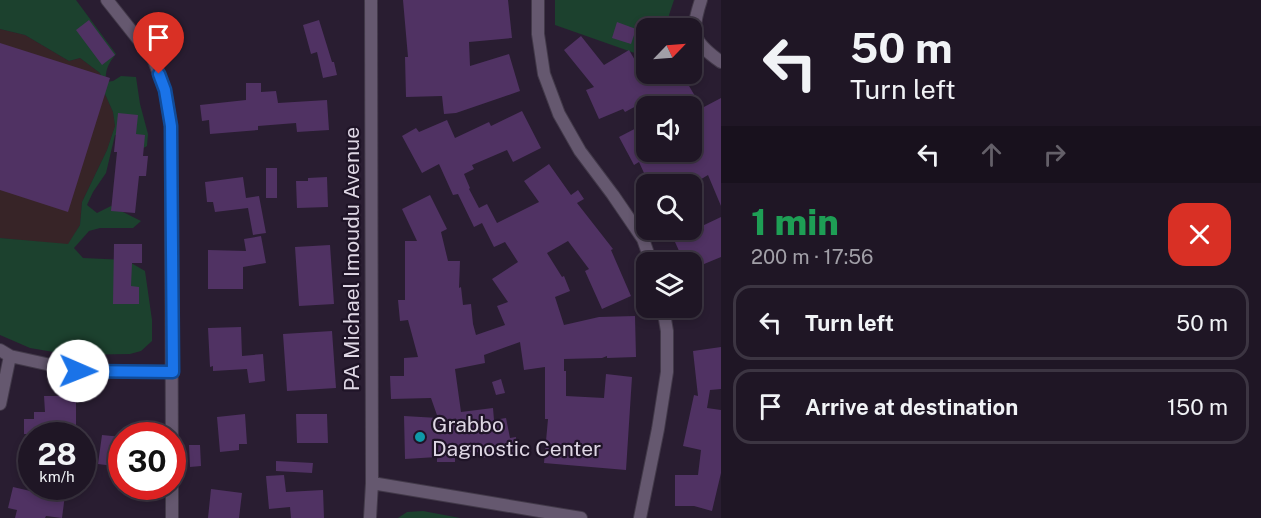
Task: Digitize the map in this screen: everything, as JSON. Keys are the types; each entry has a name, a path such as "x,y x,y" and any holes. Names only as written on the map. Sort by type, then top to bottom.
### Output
{"street":[{"path":"107,0 153,58 165,90 171,126 173,422"},
{"name":"PA Michael Imoudu Avenue","path":"370,518 372,483 371,0"},
{"path":"537,0 538,34 544,74 559,114 580,151 643,239 648,252"},
{"path":"701,0 694,27 699,45 721,62"},
{"path":"639,518 658,429 667,372 668,331 665,318"},
{"path":"0,405 5,353 78,371 173,372"},
{"path":"372,483 581,518"},
{"path":"172,500 172,518"}],"shaded area":[{"path":"0,29 25,35 69,61 80,58 100,73 105,94 113,112 115,126 107,150 82,202 80,225 68,245 0,238"}],"green space":[{"path":"0,0 76,0 116,54 108,67 106,82 121,76 136,77 148,134 147,146 136,152 123,136 115,135 106,173 87,205 97,213 111,206 141,221 133,228 100,228 89,231 74,248 83,258 126,260 145,271 152,320 152,341 141,351 130,354 71,355 30,348 0,335 0,238 68,244 80,225 82,202 107,150 115,126 113,112 105,94 100,73 80,58 69,61 25,35 0,29"},
{"path":"555,0 674,0 670,18 636,18 636,53 555,25"},
{"path":"423,511 460,518 398,518 407,512"}],"building":[{"path":"403,0 508,0 512,38 469,42 470,66 509,54 520,91 456,113 444,114 442,96 406,97 405,57 408,57"},
{"path":"89,20 115,55 102,65 76,30"},
{"path":"319,20 337,75 323,78 317,52 311,54 303,25"},
{"path":"617,22 636,29 631,44 612,38"},
{"path":"581,36 604,65 629,50 636,62 636,84 688,84 695,96 636,96 636,106 625,112 623,109 599,119 586,90 594,87 564,50"},
{"path":"0,43 110,78 68,212 0,190"},
{"path":"246,83 261,83 261,92 276,91 278,103 327,100 329,130 297,132 296,123 258,126 258,130 210,134 209,120 202,121 200,105 246,100"},
{"path":"721,98 721,206 708,175 702,179 702,174 644,174 639,162 702,162 702,108"},
{"path":"522,111 541,148 513,162 507,150 472,165 474,169 464,174 479,208 487,204 497,223 539,202 524,181 549,164 571,195 578,190 584,199 577,203 613,249 611,250 631,296 602,309 585,271 589,269 568,241 547,253 562,277 564,276 570,291 555,297 564,325 599,317 635,316 636,357 607,358 607,356 564,359 566,396 604,398 606,374 632,377 626,470 544,463 548,419 545,419 545,367 524,370 520,342 484,355 485,363 455,369 461,412 493,408 494,420 506,418 510,438 516,437 517,453 481,458 480,452 455,455 455,462 437,462 437,457 405,459 404,416 438,418 431,398 391,399 390,376 404,376 404,358 418,357 408,320 400,321 398,300 405,300 405,241 417,241 402,209 430,195 447,229 441,232 448,261 460,261 459,288 461,287 463,305 471,304 476,335 505,325 497,306 508,302 492,279 518,262 505,242 494,247 482,223 474,227 458,194 453,195 439,164 422,173 402,136 416,128 419,132 447,120 455,138 489,122 491,126"},
{"path":"118,113 138,115 136,134 145,135 143,156 148,156 146,176 139,176 135,213 111,211"},
{"path":"636,128 636,162 639,162 634,165 619,137"},
{"path":"266,168 277,168 277,198 266,198"},
{"path":"243,177 246,198 259,196 266,233 253,235 248,208 215,212 213,202 207,202 205,182"},
{"path":"327,177 328,207 297,208 296,181"},
{"path":"721,217 721,257 702,265 702,252 680,252 675,242 702,240 704,230 702,226"},
{"path":"261,236 266,263 243,267 243,289 208,289 208,250 246,251 244,239"},
{"path":"114,244 142,244 142,263 132,263 131,286 139,287 139,304 113,304"},
{"path":"330,245 334,304 299,306 295,247"},
{"path":"241,327 242,356 263,354 265,381 249,383 247,369 213,371 213,366 210,367 208,328"},
{"path":"332,331 336,388 287,391 283,334"},
{"path":"721,347 721,389 710,390 707,408 721,410 721,473 712,511 694,506 675,506 675,475 698,475 701,450 683,446 694,395 698,396 693,351"},
{"path":"501,379 505,393 496,395 492,382"},
{"path":"44,396 76,396 76,422 24,422 24,419 34,419 34,412 45,412"},
{"path":"245,414 247,444 239,444 239,450 220,452 217,417"},
{"path":"296,414 327,414 328,443 297,443"},
{"path":"102,435 108,436 108,465 98,464"},
{"path":"189,445 200,445 201,466 190,467"},
{"path":"276,461 313,463 312,473 276,471"},
{"path":"284,475 286,492 323,490 324,518 291,518 290,507 269,509 266,476"},
{"path":"13,487 18,488 18,500 64,500 62,518 46,516 45,518 15,518 17,510 8,508"},
{"path":"211,489 242,493 239,518 208,518"}],"place":[{"name":"Grabbo Dagnostic Center","path":"420,437"}],"route":[{"path":"78,371 173,372 171,126 165,90 159,74"}]}
